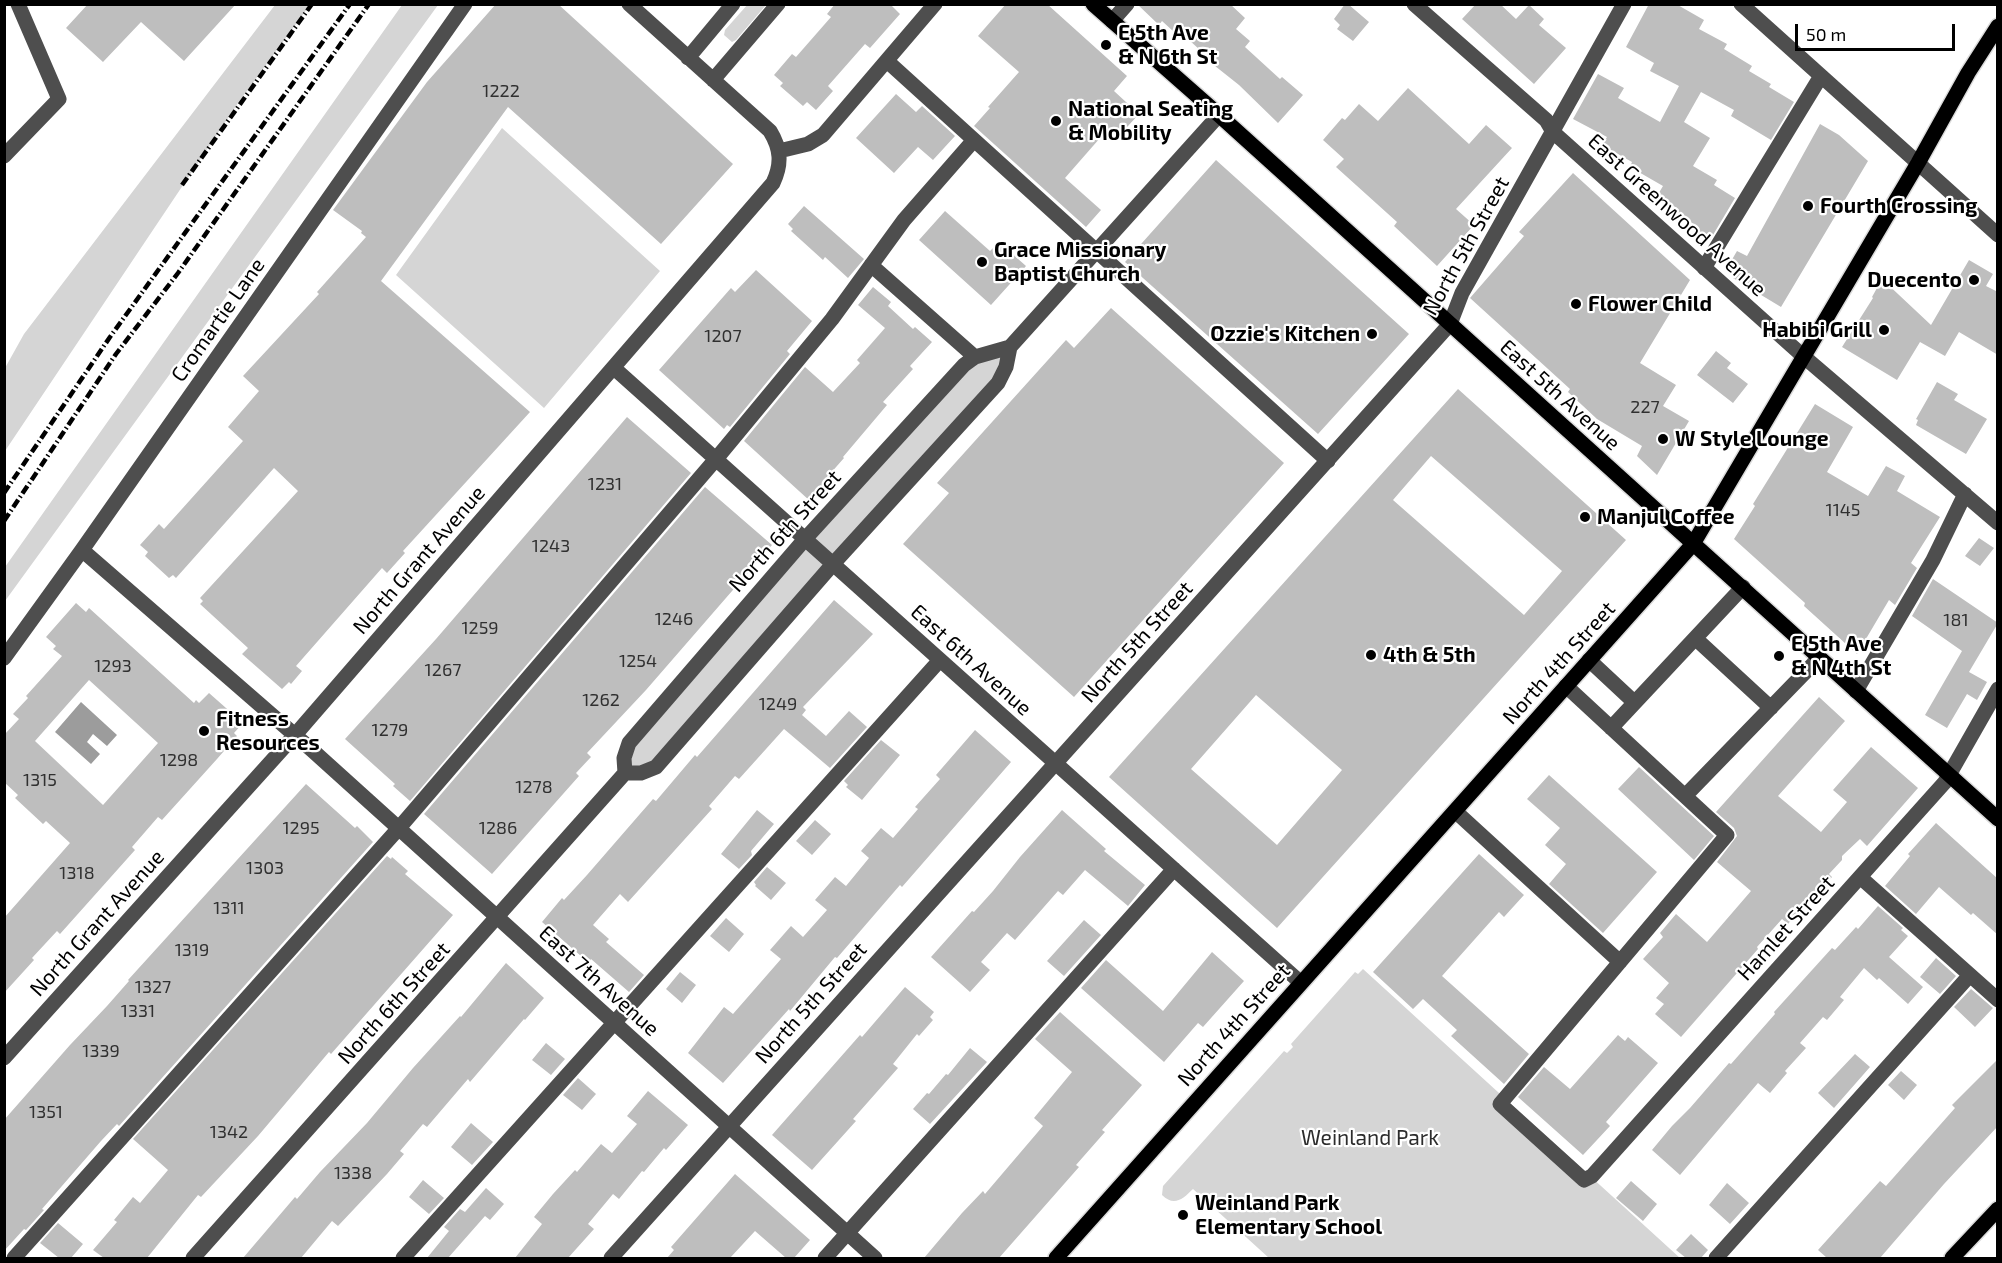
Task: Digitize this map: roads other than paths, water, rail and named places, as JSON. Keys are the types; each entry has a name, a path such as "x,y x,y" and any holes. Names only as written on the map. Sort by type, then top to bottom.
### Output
{"main road":[{"name":"East 5th Avenue","path":"1093,4 1219,115 1998,819"},
{"name":"North 4th Street","path":"1056,1258 1693,544 1918,163 1968,73 1998,26"},
{"path":"1952,1258 1998,1209"}],"street":[{"path":"4,156 59,99 18,4"},
{"name":"Cromartie Lane","path":"4,658 465,4"},
{"path":"629,4 770,131 779,151 808,144 823,135 935,4"},
{"path":"688,58 734,4"},
{"path":"713,81 778,4"},
{"path":"1112,21 1127,4"},
{"name":"East Greenwood Avenue","path":"1414,4 1546,120 1553,132 1803,357 1998,523"},
{"name":"North 5th Street","path":"611,1258 1450,324 1462,293 1624,4"},
{"path":"1742,4 1998,235"},
{"path":"887,61 1328,461"},
{"path":"1704,268 1821,76"},
{"path":"625,773 642,773 656,767 832,564 998,383 1010,347 1219,115"},
{"path":"14,1258 399,828 716,459 832,319 904,220 974,140"},
{"name":"North Grant Avenue","path":"4,1058 295,735 773,183 779,171 779,151"},
{"path":"871,265 975,357"},
{"name":"North 6th Street","path":"193,1258 625,773 624,758 629,743 805,539 964,365 975,357 1010,347"},
{"name":"East 6th Avenue","path":"614,368 1300,982"},
{"path":"1856,691 1933,560 1965,494"},
{"name":"East 7th Avenue","path":"82,550 295,735 875,1258"},
{"path":"1611,728 1743,587"},
{"path":"1695,638 1771,708"},
{"path":"1685,796 1820,658"},
{"path":"403,1258 940,660"},
{"path":"1589,660 1635,702"},
{"path":"1455,811 1620,962 1727,836 1566,686"},
{"name":"Hamlet Street","path":"1620,962 1500,1104 1584,1180 1592,1176 1950,775 1952,767 1998,689"},
{"path":"825,1258 1174,869"},
{"path":"1860,877 1998,1000"},
{"path":"1716,1258 1970,975"}],"railway":[{"path":"182,185 312,4"},
{"path":"4,493 110,337 350,4"},
{"path":"4,521 116,354 178,273 369,4"}],"place":[{"name":"E 5th Ave & N 6th St","path":"1106,45"},
{"name":"National Seating & Mobility","path":"1056,121"},
{"name":"Fourth Crossing","path":"1808,206"},
{"name":"Grace Missionary Baptist Church","path":"982,262"},
{"name":"Duecento","path":"1974,280"},
{"name":"Flower Child","path":"1576,304"},
{"name":"Habibi Grill","path":"1884,330"},
{"name":"Ozzie's Kitchen","path":"1372,334"},
{"name":"W Style Lounge","path":"1663,439"},
{"name":"Manjul Coffee","path":"1585,517"},
{"name":"4th & 5th","path":"1371,655"},
{"name":"E 5th Ave & N 4th St","path":"1779,656"},
{"name":"Fitness Resources","path":"204,731"},
{"name":"Weinland Park Elementary School","path":"1183,1215"}],"park label":[{"name":"Weinland Park","path":"1370,1138"}]}
